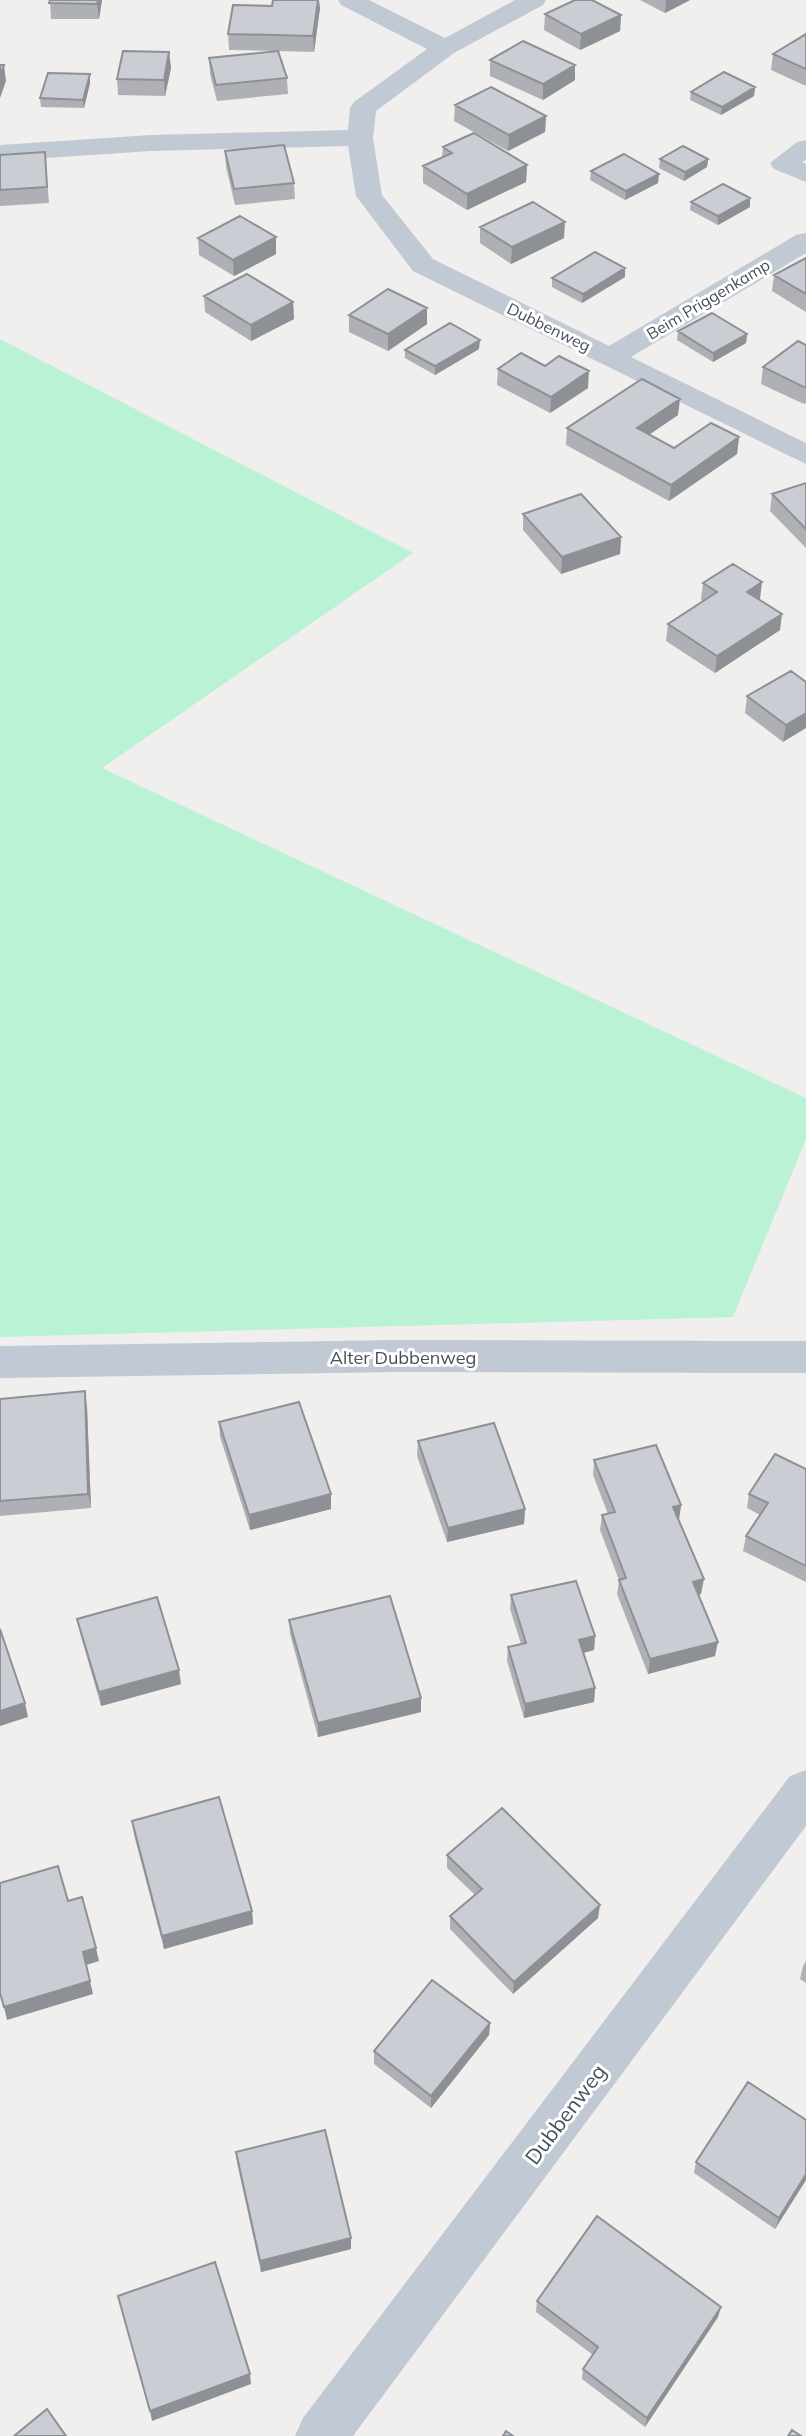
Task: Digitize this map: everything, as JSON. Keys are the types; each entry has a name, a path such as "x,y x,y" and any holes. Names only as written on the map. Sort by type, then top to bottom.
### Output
{"street":[{"path":"350,0 445,48"},
{"name":"Dubbenweg","path":"534,0 445,48 363,108 360,138 369,196 423,265 806,455"},
{"path":"0,153 151,143 360,138"},
{"path":"806,148 783,163 806,174"},
{"name":"Beim Priggenkamp","path":"611,357 806,241"},
{"name":"Alter Dubbenweg","path":"0,1362 397,1356 806,1357"},
{"name":"Dubbenweg","path":"321,2436 806,1790"}],"green space":[{"path":"0,339 413,553 102,768 806,1098 806,1139 733,1317 0,1337"}],"building":[{"path":"50,0 98,0 97,4 49,3"},
{"path":"273,0 318,0 313,36 228,34 233,5 272,6"},
{"path":"575,0 592,0 621,15 581,34 545,14"},
{"path":"806,34 806,69 773,54"},
{"path":"523,41 575,65 543,84 490,60"},
{"path":"123,51 169,52 164,80 117,79"},
{"path":"278,51 287,78 216,85 209,58"},
{"path":"724,72 755,87 722,107 691,92"},
{"path":"48,73 90,74 83,100 40,98"},
{"path":"491,87 546,116 509,135 455,105"},
{"path":"474,133 527,165 467,194 423,166 452,153 443,147"},
{"path":"284,145 294,183 234,189 225,151"},
{"path":"683,146 708,159 685,172 660,159"},
{"path":"45,152 47,187 0,190 0,155"},
{"path":"624,154 659,174 626,191 591,171"},
{"path":"723,184 750,198 718,216 691,202"},
{"path":"533,202 565,222 512,247 480,227"},
{"path":"240,216 276,237 233,260 198,238"},
{"path":"595,252 625,268 583,294 552,278"},
{"path":"806,258 806,294 774,275"},
{"path":"247,274 293,302 251,325 204,296"},
{"path":"388,289 427,308 388,334 349,315"},
{"path":"712,313 747,334 713,353 678,331"},
{"path":"450,323 480,340 435,366 405,350"},
{"path":"798,341 806,345 806,388 763,367"},
{"path":"521,353 545,366 559,356 589,371 551,397 498,369"},
{"path":"642,379 680,399 637,428 674,448 711,423 739,437 671,485 567,428"},
{"path":"806,483 806,529 772,494"},
{"path":"581,494 621,537 562,557 523,514"},
{"path":"733,564 762,582 747,592 782,614 717,656 668,624 717,592 703,583"},
{"path":"791,671 806,682 806,713 786,725 747,696"},
{"path":"85,1391 88,1494 0,1501 0,1399"},
{"path":"299,1402 331,1494 249,1515 219,1422"},
{"path":"494,1423 525,1509 448,1528 418,1441"},
{"path":"656,1445 681,1505 673,1507 704,1579 693,1582 718,1642 650,1659 619,1580 626,1578 602,1515 615,1512 594,1460"},
{"path":"775,1454 806,1469 806,1566 746,1536 768,1503 749,1494"},
{"path":"576,1581 595,1636 579,1640 595,1688 525,1704 508,1647 526,1643 511,1595"},
{"path":"390,1596 421,1698 318,1723 289,1620"},
{"path":"157,1597 179,1670 99,1692 77,1619"},
{"path":"0,1629 25,1703 0,1711"},
{"path":"219,1797 252,1911 162,1936 132,1821"},
{"path":"502,1808 600,1905 514,1982 450,1916 482,1889 447,1855"},
{"path":"58,1866 68,1901 82,1897 96,1948 83,1952 90,1981 4,2007 0,1993 0,1883"},
{"path":"432,1980 490,2023 431,2096 374,2051"},
{"path":"748,2082 806,2120 806,2174 779,2218 696,2162"},
{"path":"325,2130 351,2238 260,2261 236,2152"},
{"path":"597,2216 721,2307 647,2418 583,2369 598,2347 537,2301"},
{"path":"215,2262 250,2374 150,2411 118,2296"},
{"path":"47,2409 66,2436 14,2436"},
{"path":"792,2430 801,2436 788,2436"}]}
